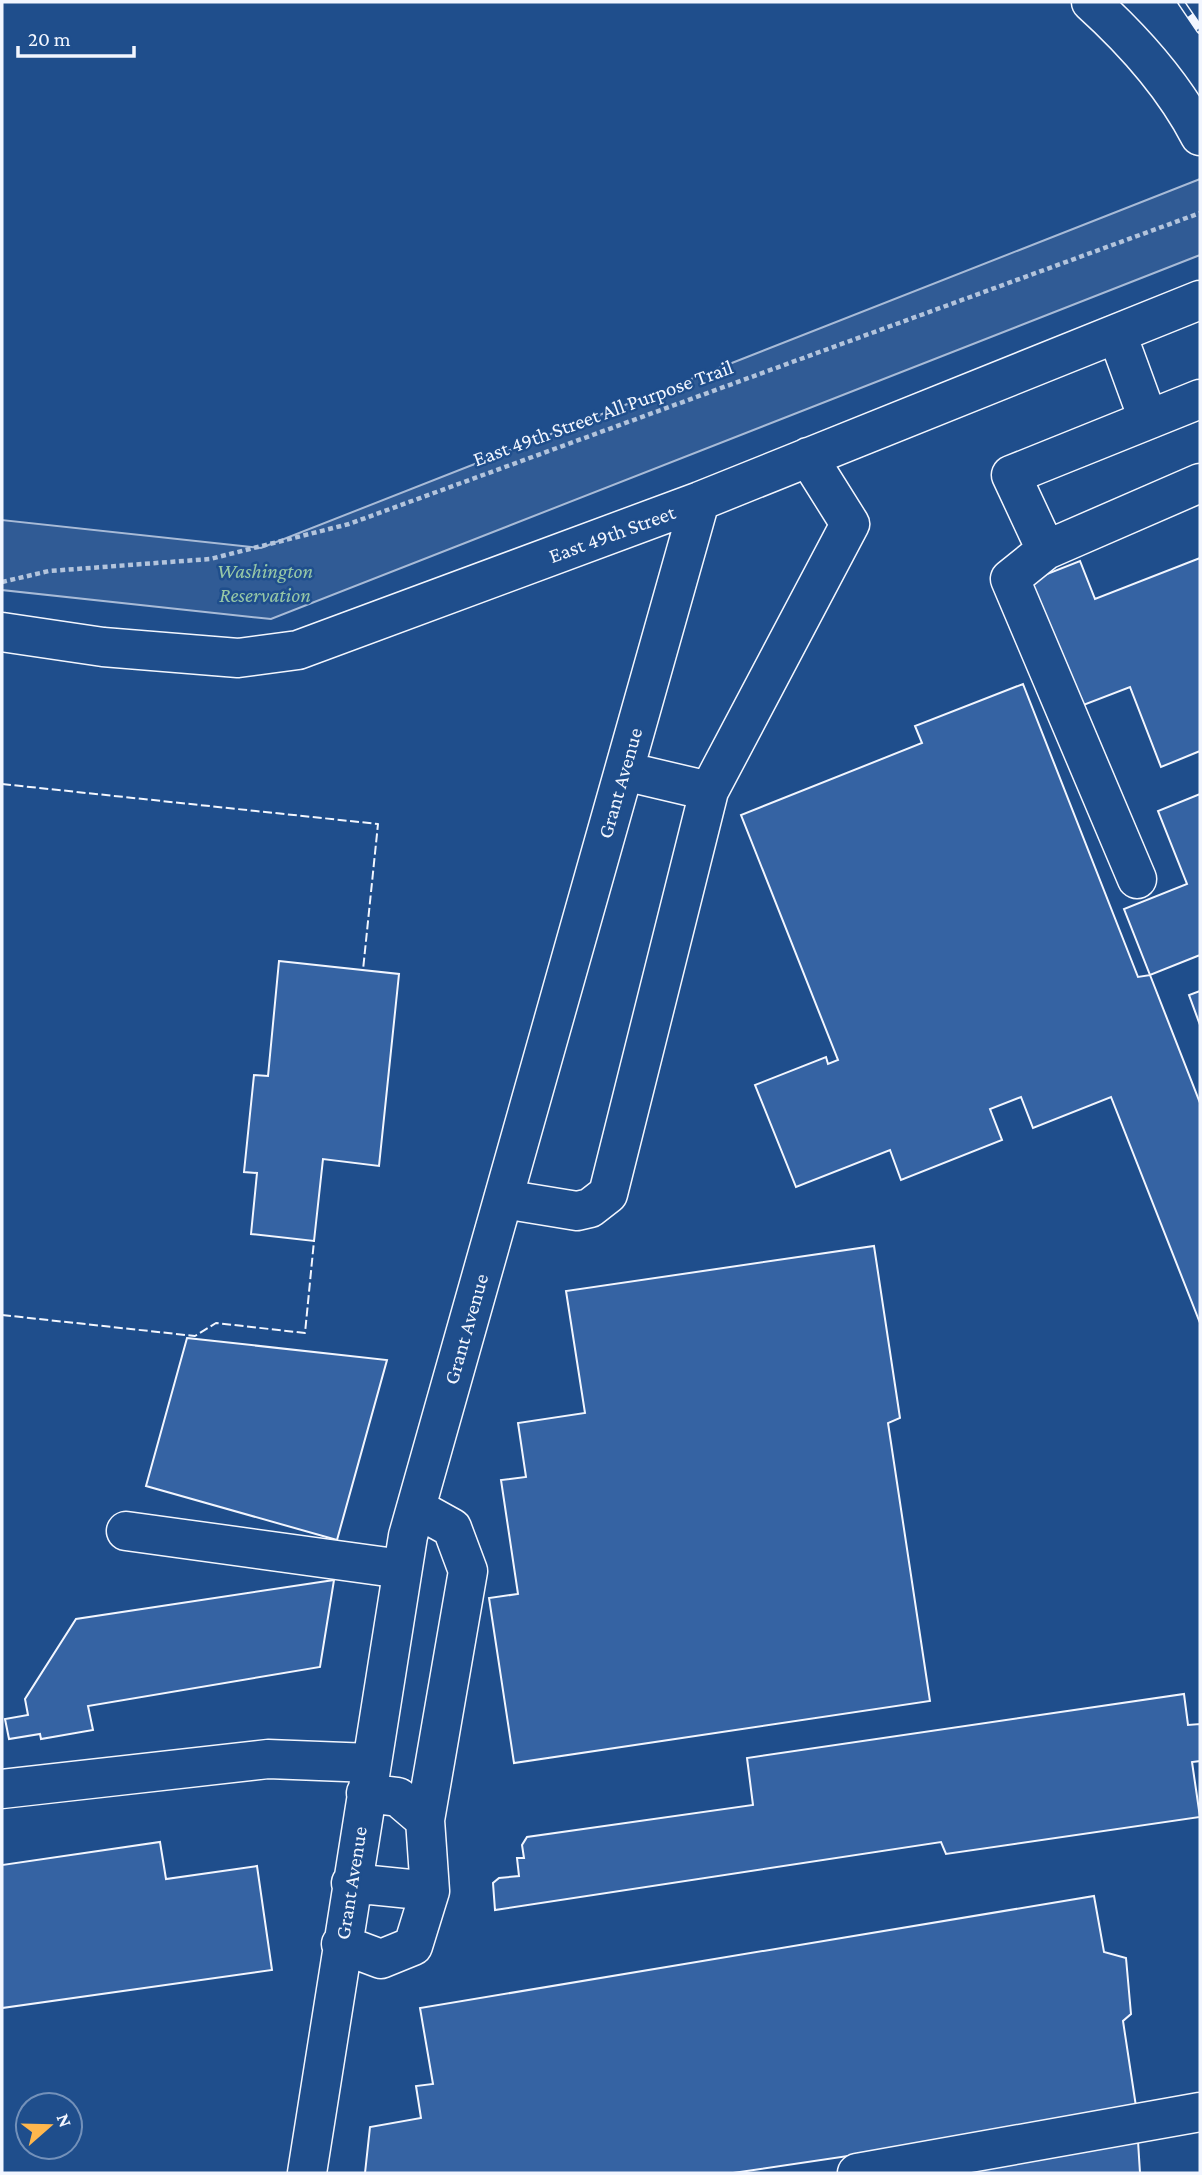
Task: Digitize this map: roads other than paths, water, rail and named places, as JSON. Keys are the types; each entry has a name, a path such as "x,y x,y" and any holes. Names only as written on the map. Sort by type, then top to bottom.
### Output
{"street":[{"path":"1091,2 1113,21 1184,106 1200,136"},
{"name":"East 49th Street","path":"2,632 103,647 238,658 298,650 700,501 1200,300"},
{"path":"1117,334 1148,419"},
{"path":"1046,550 1011,475 1200,399"},
{"path":"503,1199 577,1211 590,1208 608,1194 709,791 849,524 808,457"},
{"path":"1137,879 1010,579 1046,550 1200,483"},
{"name":"Grant Avenue","path":"307,2173 402,1569 416,1508 700,501"},
{"path":"624,771 709,791"},
{"path":"341,1944 381,1959 413,1946 430,1891 425,1819 468,1571 452,1528 416,1508"},
{"path":"126,1531 402,1569"},
{"path":"2,1789 268,1759 368,1778 425,1819"},
{"path":"351,1884 430,1891"},
{"path":"857,2173 1200,2112"}],"railway":[{"path":"1181,2 1200,30"}],"park label":[{"name":"Washington Reservation","path":"265,583"}]}
